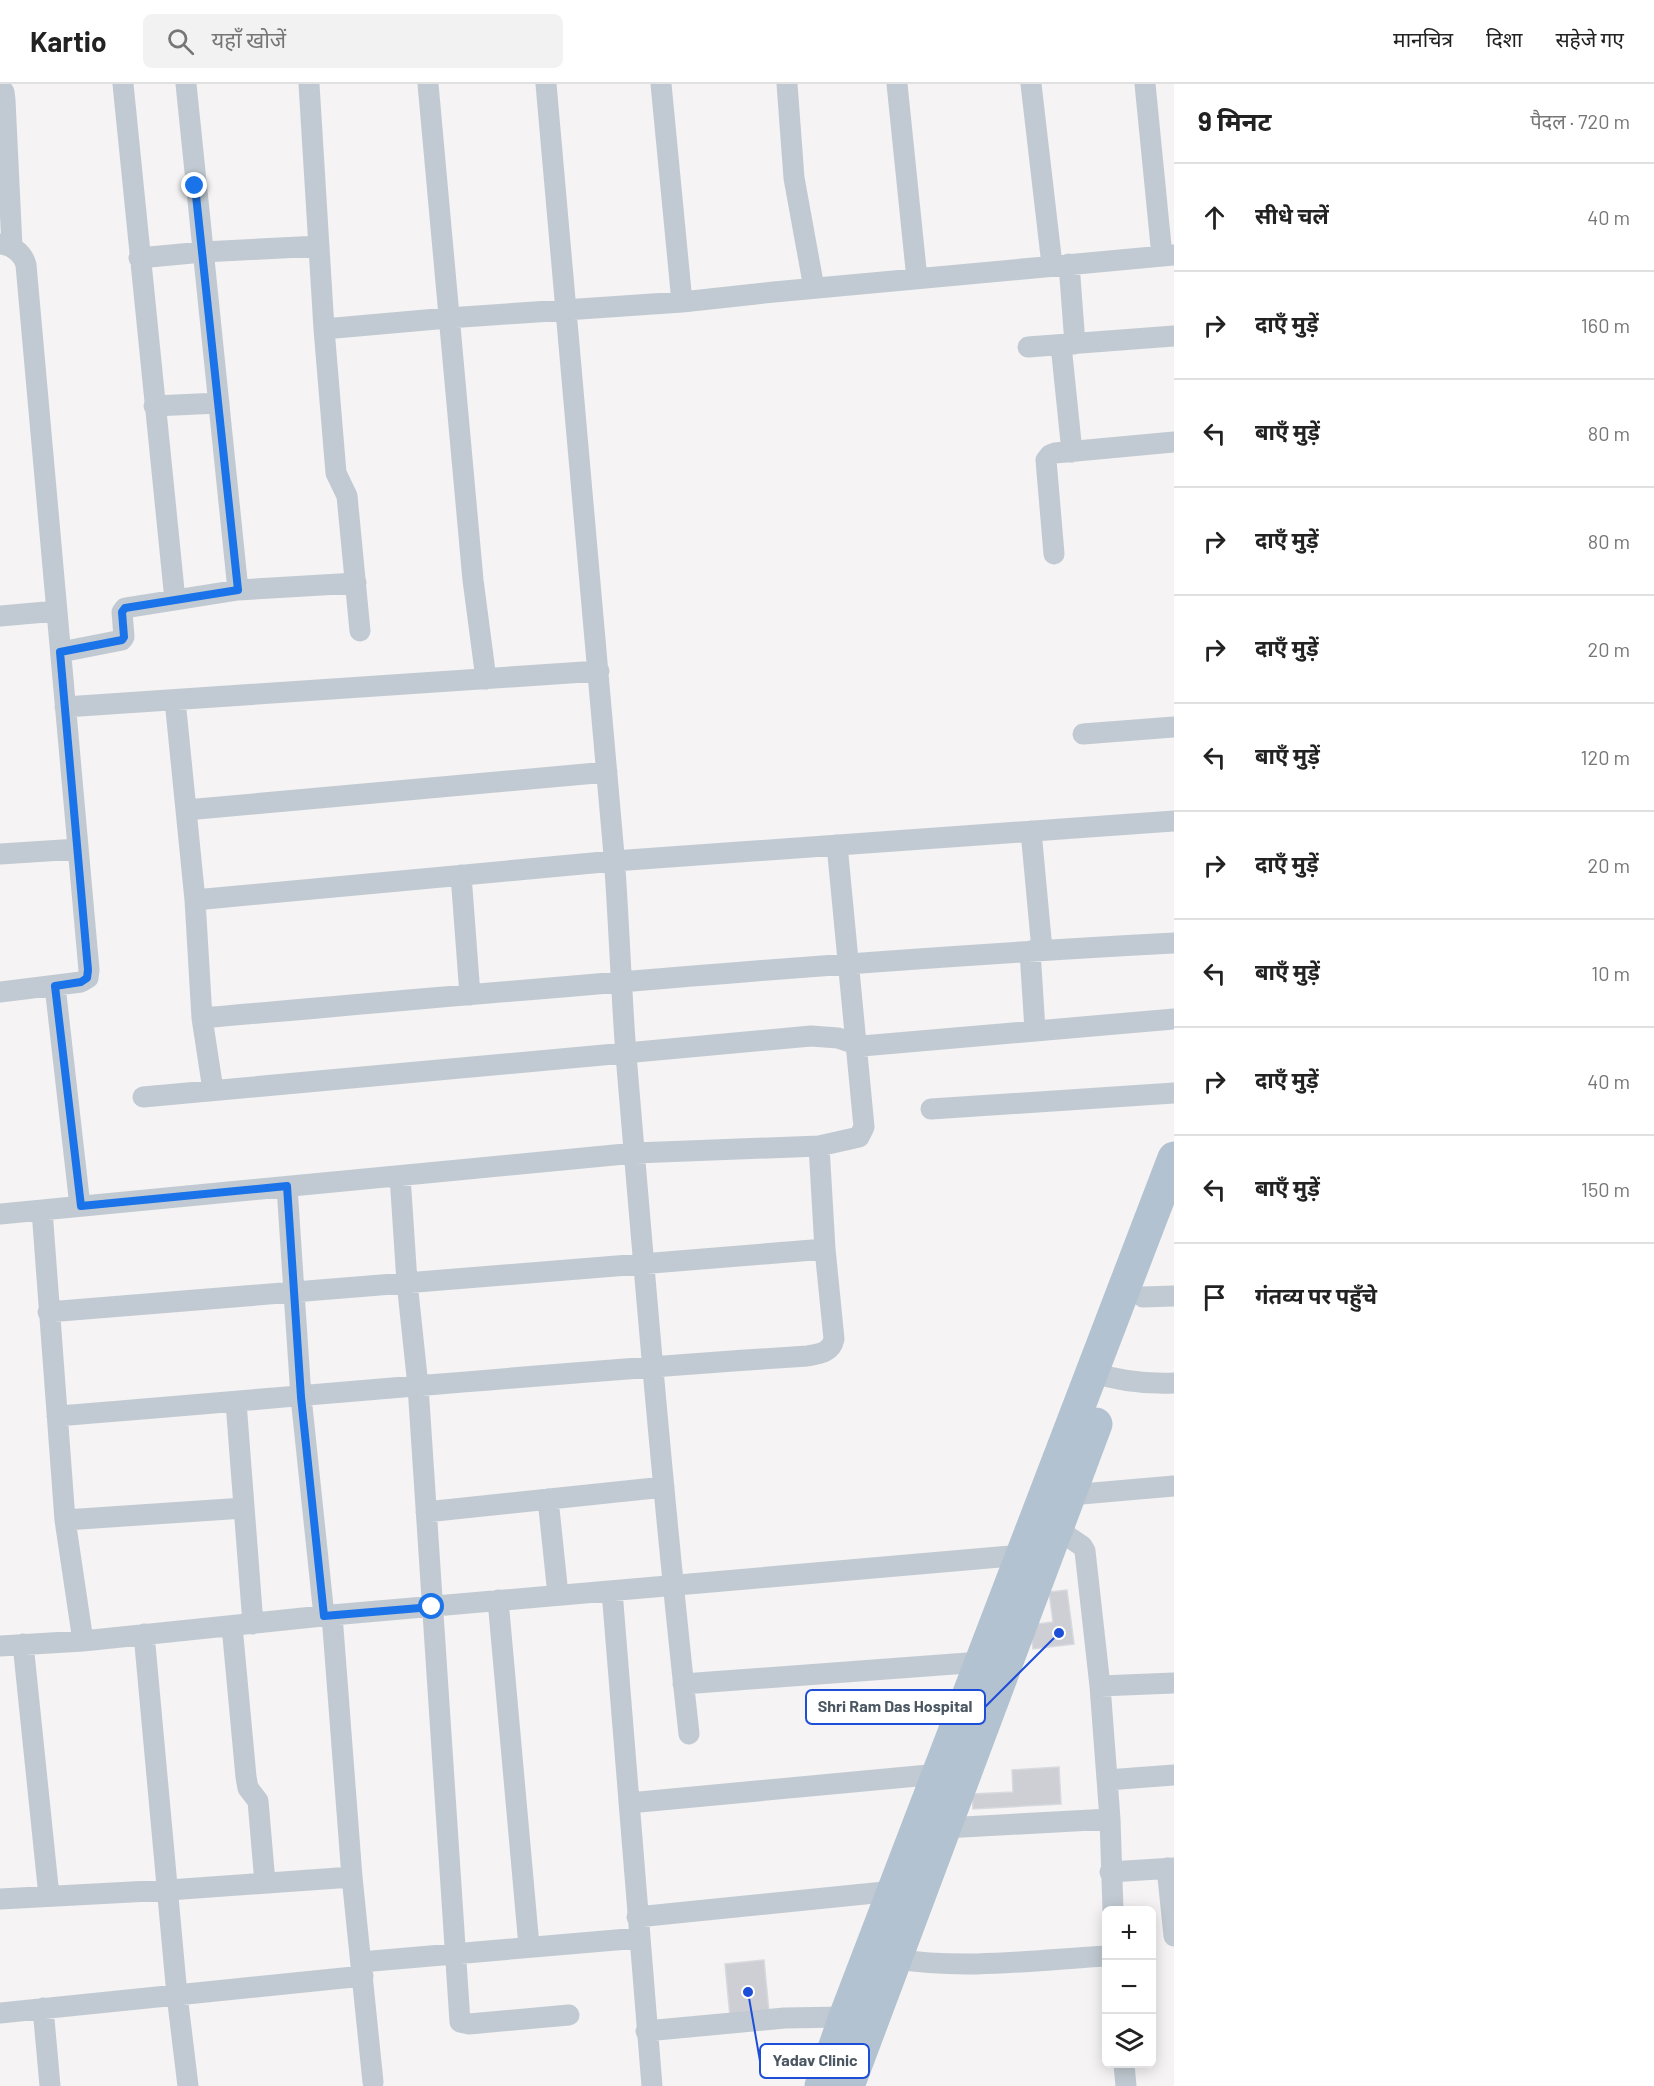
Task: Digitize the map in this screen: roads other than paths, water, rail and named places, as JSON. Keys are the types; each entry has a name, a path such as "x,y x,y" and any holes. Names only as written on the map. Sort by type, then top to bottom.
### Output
{"main road":[{"path":"848,2086 1070,1495 1102,1376 1174,1158"},
{"path":"821,2086 845,2017 1022,1555 1102,1376 1158,1296 1174,1214"}],"street":[{"path":"123,84 175,600"},
{"path":"186,84 238,590"},
{"path":"309,84 324,329 336,472 347,496 360,631"},
{"path":"428,84 473,580 486,679"},
{"path":"546,84 568,310 607,772 643,1262 689,1734"},
{"path":"661,84 682,302"},
{"path":"787,84 794,178 814,288"},
{"path":"897,84 916,279"},
{"path":"1031,84 1060,264 1068,344 1072,452"},
{"path":"324,329 682,302 1168,255 1145,84"},
{"path":"0,87 4,92 5,100 6,246 22,256 26,265 88,970 87,978 81,982 0,992"},
{"path":"139,258 319,246"},
{"path":"1028,347 1174,336"},
{"path":"154,406 219,403"},
{"path":"1054,554 1046,460 1050,455 1174,442"},
{"path":"60,652 120,642 124,637 122,612 124,609 238,590 356,582"},
{"path":"0,616 57,611"},
{"path":"65,707 598,672"},
{"path":"175,700 195,900 202,1018 213,1090"},
{"path":"1083,734 1174,727"},
{"path":"186,810 607,772"},
{"path":"195,900 614,861 1174,821"},
{"path":"1031,831 1036,950 1035,1030"},
{"path":"0,1214 635,1153 819,1146 859,1137 864,1127 858,1045 837,845"},
{"path":"0,854 78,849"},
{"path":"461,875 470,995"},
{"path":"202,1018 849,964 1036,950 1174,943"},
{"path":"55,986 81,1206"},
{"path":"142,1097 811,1036 838,1038 858,1045 1174,1019"},
{"path":"931,1109 1174,1093"},
{"path":"57,1416 301,1397 654,1365 807,1356 826,1352 832,1346 834,1339 825,1249 819,1146"},
{"path":"400,1176 407,1282 418,1386 460,2022 464,2024 569,2015"},
{"path":"287,1186 301,1397 328,1616 373,2082"},
{"path":"42,1210 65,1520 83,1641"},
{"path":"48,1312 825,1249"},
{"path":"1102,1376 1152,1384 1174,1383"},
{"path":"236,1402 244,1508 242,1625 246,1777 248,1788 258,1801 265,1883"},
{"path":"1070,1495 1174,1486"},
{"path":"426,1512 664,1487"},
{"path":"549,1499 558,1595"},
{"path":"65,1520 244,1508"},
{"path":"1057,1529 1081,1545 1085,1551 1100,1686 1110,1819 1113,1906"},
{"path":"0,1646 83,1641 498,1600 1022,1555"},
{"path":"612,1591 652,2086"},
{"path":"498,1600 529,1946"},
{"path":"144,1634 177,1995 188,2086"},
{"path":"23,1644 49,1896"},
{"path":"684,1684 981,1662"},
{"path":"1100,1686 1174,1683"},
{"path":"629,1803 939,1774"},
{"path":"1107,1780 1174,1775"},
{"path":"945,1828 1110,1819"},
{"path":"1110,1872 1171,1868 1174,1936"},
{"path":"0,1899 352,1877"},
{"path":"0,2013 177,1995 362,1969 455,1953 529,1946 638,1927 894,1891"},
{"path":"896,1959 954,1965 1102,1956"},
{"path":"43,2008 50,2086"},
{"path":"646,2031 785,2018 845,2017"},
{"path":"1124,2068 1126,2086"}],"place":[{"name":"Shri Ram Das Hospital","path":"1059,1633"},
{"name":"Yadav Clinic","path":"748,1992"}]}
